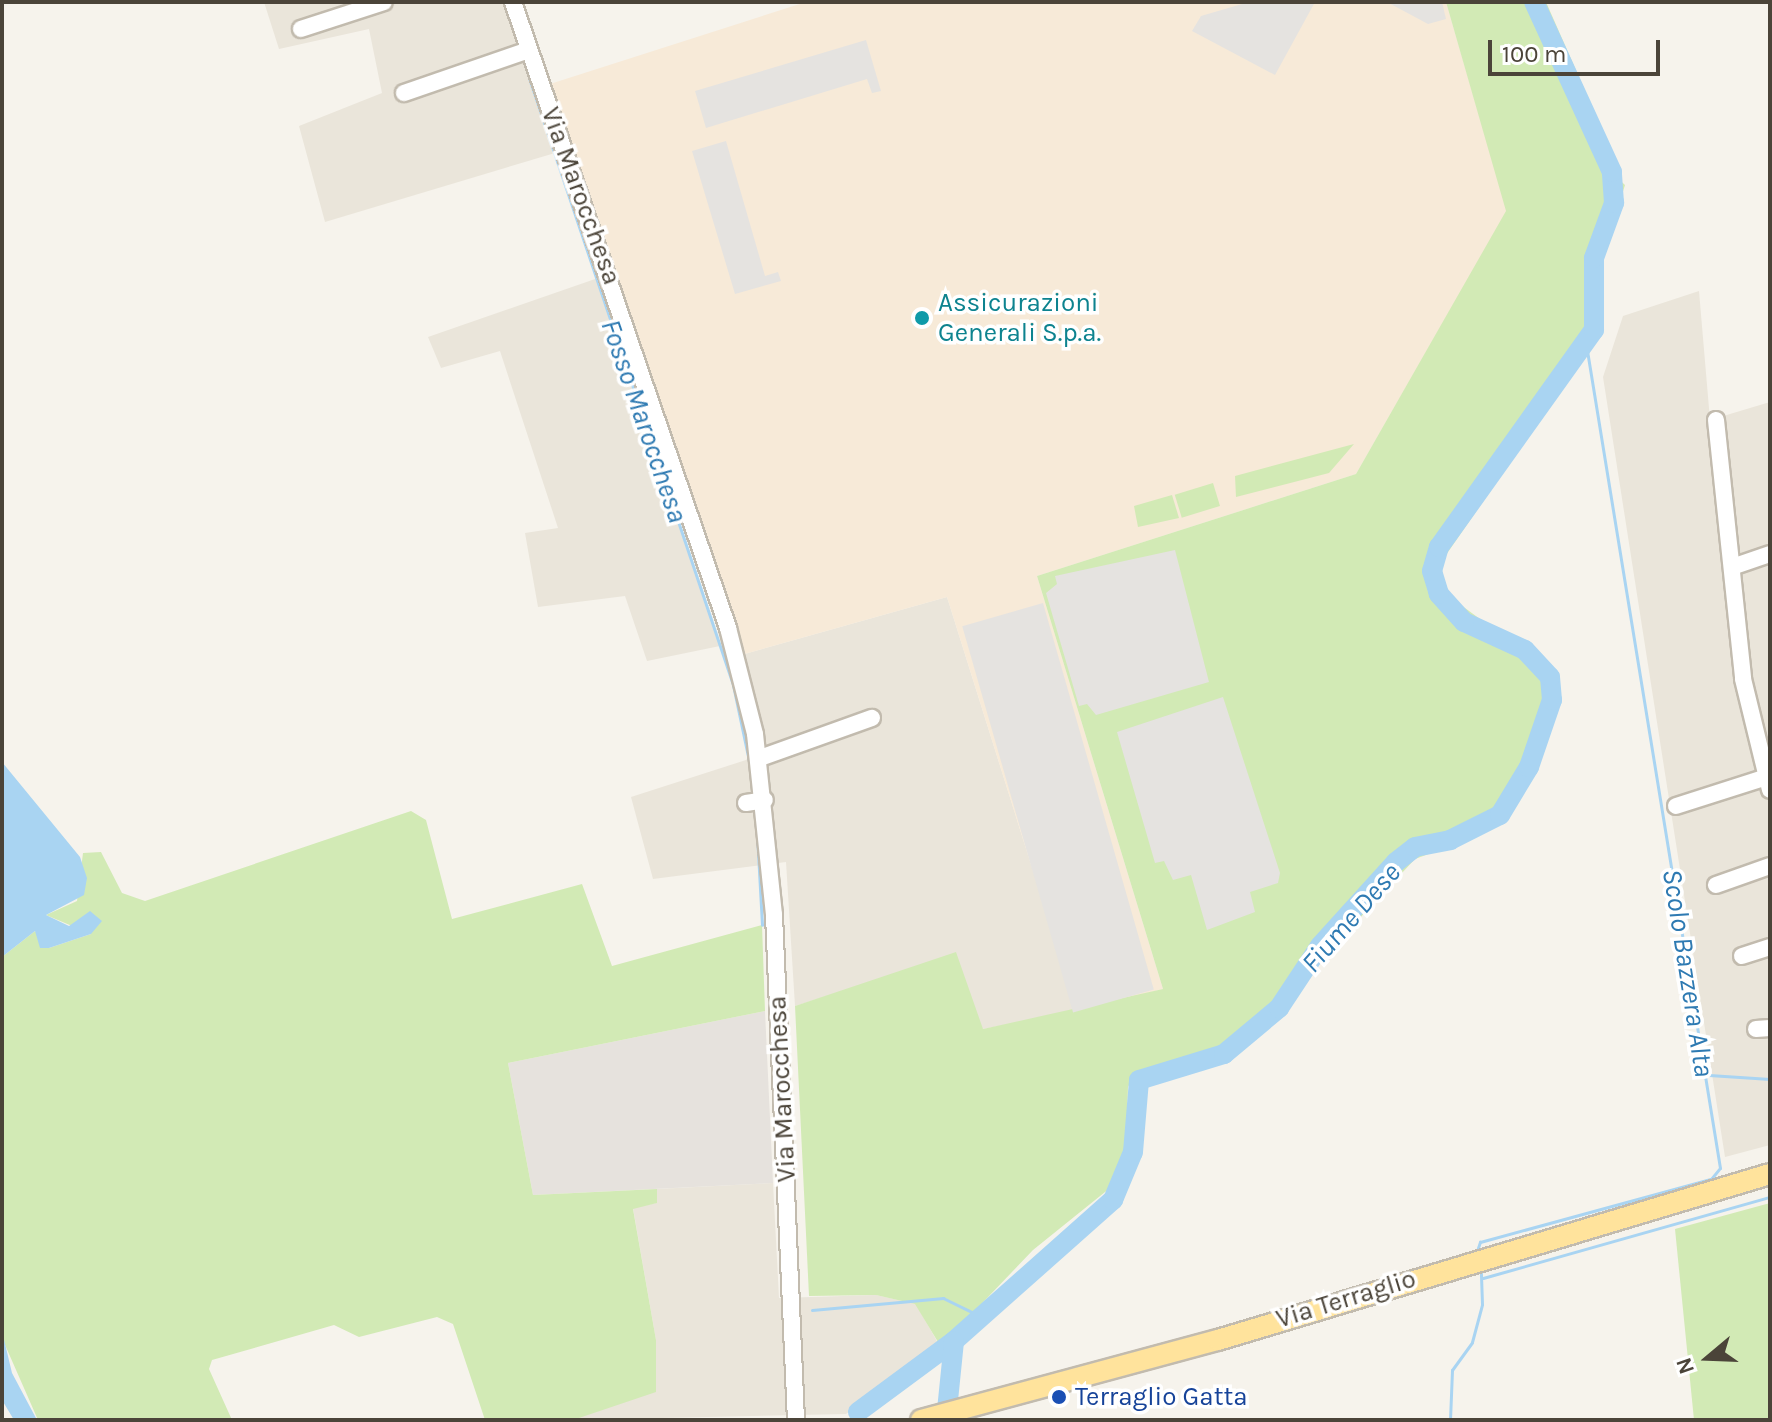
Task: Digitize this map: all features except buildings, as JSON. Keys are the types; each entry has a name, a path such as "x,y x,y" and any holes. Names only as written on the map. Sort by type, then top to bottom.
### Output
{"main road":[{"name":"Via Terraglio","path":"937,1418 979,1415 1477,1260 1770,1174"}],"street":[{"path":"301,29 384,2"},
{"name":"Via Marocchesa","path":"513,2 728,628 760,758 765,800 796,1420"},
{"path":"404,93 529,50"},
{"path":"1676,806 1769,781 1749,717 1716,420"},
{"path":"1732,567 1770,554"},
{"path":"760,758 872,718"},
{"path":"746,803 765,800"},
{"path":"1716,885 1770,866"},
{"path":"1742,956 1770,947"}],"shaded area":[{"path":"264,2 504,2 555,153 325,222 299,126 382,93 369,29 279,49"},
{"path":"806,2 1446,2 1507,211 1356,474 1037,576 1163,989 1077,1011 947,597 741,655 550,84"},
{"path":"1249,2 1315,2 1275,75 1192,31 1201,16"},
{"path":"1387,2 1442,2 1446,19 1428,24"},
{"path":"866,40 881,91 872,93 867,79 706,128 695,91"},
{"path":"726,141 765,276 778,272 781,281 735,294 692,151"},
{"path":"598,278 720,646 647,661 625,596 538,607 525,533 558,528 500,351 441,368 428,337"},
{"path":"1699,291 1710,420 1770,402 1770,1145 1725,1157 1603,377 1623,316"},
{"path":"1175,550 1209,682 1096,715 1087,704 1079,706 1046,593 1057,584 1055,576"},
{"path":"947,597 1077,1011 983,1029 856,987 795,1006 786,862 653,879 631,797 746,760 765,743 741,655"},
{"path":"1043,603 1154,989 1073,1013 962,626"},
{"path":"1223,697 1280,873 1278,883 1250,892 1255,912 1207,930 1191,875 1173,880 1164,861 1155,863 1117,732"},
{"path":"765,1011 773,1183 533,1195 508,1063"},
{"path":"773,1183 779,1298 876,1295 916,1304 938,1343 846,1414 571,1420 656,1391 656,1340 633,1208 656,1203 657,1189"}],"green space":[{"path":"1446,2 1546,2 1619,168 1612,173 1625,185 1599,268 1597,337 1439,565 1450,597 1555,674 1558,701 1538,766 1511,814 1475,837 1415,859 1302,980 1223,1046 1199,1061 1136,1072 1128,1087 1126,1147 1110,1188 1033,1250 947,1340 853,1406 938,1342 915,1304 876,1295 809,1296 795,1006 956,952 983,1029 1163,989 1037,576 1356,474 1506,211"},
{"path":"1354,444 1329,473 1236,497 1235,476"},
{"path":"1213,483 1220,506 1182,518 1175,495"},
{"path":"1172,495 1179,518 1138,527 1134,506"},
{"path":"411,811 426,820 452,919 582,884 612,966 762,925 765,1011 508,1063 533,1195 657,1189 657,1203 633,1209 656,1340 656,1392 576,1419 485,1420 453,1324 437,1317 359,1337 334,1325 212,1360 209,1369 232,1420 38,1420 2,1338 2,957 35,931 49,948 91,934 46,915 77,901 83,853 101,852 122,893 145,901"},
{"path":"1770,1203 1770,1420 1694,1420 1675,1229"}],"water":[{"path":"2,762 80,857 87,878 84,895 46,915 69,926 90,911 102,921 91,934 49,948 40,948 35,931 2,957"},
{"path":"2,1331 12,1373 37,1420 14,1420 2,1400"}],"waterway":[{"name":"Fiume Dese","path":"858,1412 954,1341 1113,1200 1133,1152 1139,1080 1224,1054 1279,1008 1320,946 1396,862 1415,847 1450,840 1500,815 1529,767 1552,700 1550,677 1525,650 1464,622 1439,594 1432,571 1439,547 1594,330 1594,258 1614,203 1612,172 1534,2"},
{"name":"Fosso Marocchesa","path":"529,78 733,685 750,766"},
{"name":"Scolo Bazzera Alta","path":"1476,1254 1480,1242 1711,1179 1720,1168 1586,344"},
{"name":"Fosso Marocchesa","path":"756,817 762,925"},
{"path":"1709,1075 1770,1079"},
{"path":"1483,1278 1770,1197"},
{"name":"Scolo Bazzera Alta","path":"1450,1420 1452,1370 1472,1342 1482,1304 1481,1269"},
{"path":"812,1310 943,1298 978,1315"},
{"name":"Fiume Dese","path":"946,1420 954,1341"}],"place":[{"name":"Assicurazioni Generali S.p.a.","path":"922,318"},
{"name":"Terraglio Gatta","path":"1059,1397"}]}
